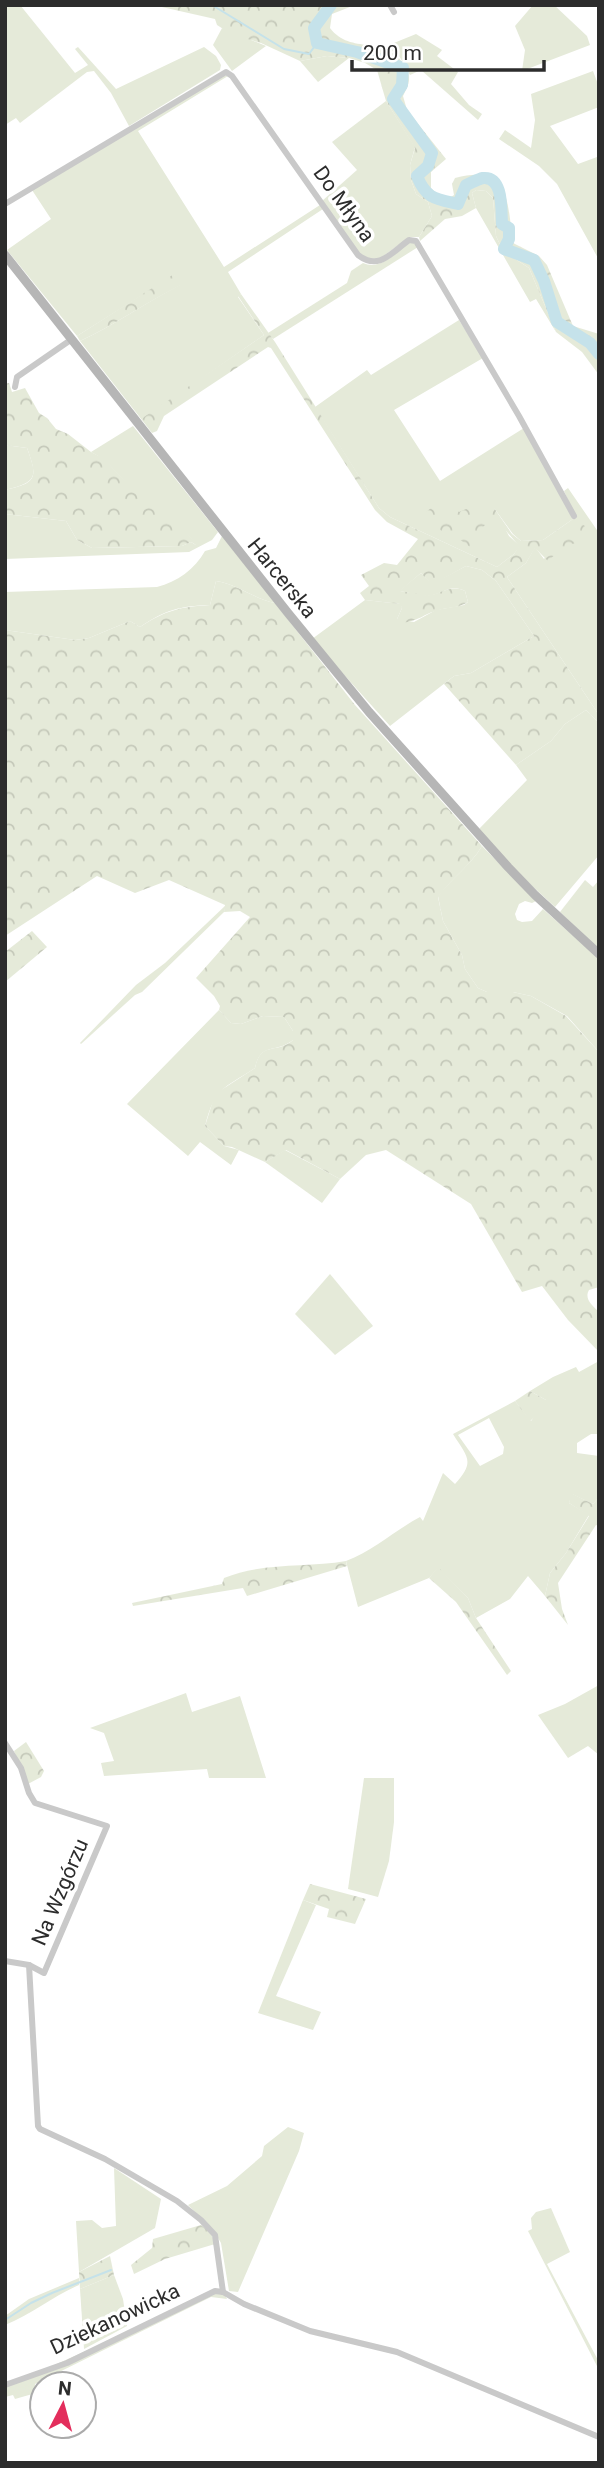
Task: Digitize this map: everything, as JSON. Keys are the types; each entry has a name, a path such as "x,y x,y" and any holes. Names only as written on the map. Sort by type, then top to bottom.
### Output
{"street":[{"name":"Do Młyna","path":"5,204 226,72 232,76 358,255 371,263 380,261 409,240 416,242 519,415 574,516"},
{"name":"Harcerska","path":"5,255 369,712 508,867 599,954"},
{"path":"15,387 17,377 72,339"},
{"name":"Na Wzgórzu","path":"5,1742 21,1768 34,1802 107,1826 44,1973 29,1965"},
{"path":"5,1961 29,1965 38,2126 106,2159 177,2201 201,2220 215,2235 223,2292 279,2320 310,2331 397,2352 599,2437"},
{"name":"Dziekanowicka","path":"5,2385 67,2363 215,2291 223,2292"}],"green space":[{"path":"5,5 20,5 75,73 88,65 75,49 78,47 116,89 204,47 216,56 221,65 220,70 129,126 111,93 94,71 87,72 20,123 16,118 5,125"},
{"path":"153,5 355,5 332,14 330,28 348,41 388,50 405,66 409,78 403,96 407,110 446,159 431,172 431,188 448,198 454,195 452,184 455,178 487,176 496,181 507,200 513,243 539,256 547,265 573,326 599,334 599,375 582,352 556,332 529,268 503,251 496,236 493,198 486,191 476,190 472,193 476,208 462,216 445,219 420,241 419,237 432,216 428,202 416,194 411,180 410,165 415,148 386,101 377,70 349,58 327,56 300,61 261,43 231,34 217,25 215,19"},
{"path":"533,5 554,5 587,36 590,45 522,71 525,50 515,26"},
{"path":"222,28 266,46 232,71 213,45"},
{"path":"416,34 442,50 437,56 458,72 451,84 469,105 482,114 478,120 421,70 410,75 398,54 384,47"},
{"path":"327,56 349,58 318,82 300,61"},
{"path":"593,71 599,87 599,107 550,126 578,164 597,157 599,160 599,260 557,184 539,166 499,139 505,130 531,148 535,120 531,94"},
{"path":"222,76 228,76 138,131 224,267 320,205 323,209 228,272 241,294 238,297 264,335 142,420 80,341 180,285 174,275 77,336 7,250 51,219 32,190"},
{"path":"386,101 415,147 410,165 411,180 416,194 428,202 432,216 419,237 410,237 379,259 363,258 322,201 357,170 332,142"},
{"path":"476,190 486,191 493,198 496,236 503,251 529,268 556,332 536,299 530,302 476,208 472,193"},
{"path":"409,242 418,247 273,339 268,333 347,283 351,271 363,263 382,263"},
{"path":"174,274 181,285 80,341 77,336"},
{"path":"241,294 275,342 379,508 390,517 497,567 514,554 519,546 490,512 494,508 512,534 521,541 543,540 573,519 585,526 580,542 568,545 564,553 559,551 548,561 535,548 526,563 507,577 599,715 599,723 586,710 565,724 551,741 516,765 444,684 454,676 471,673 534,636 496,581 482,570 466,566 432,585 421,573 400,591 429,595 459,589 465,591 468,602 411,621 400,623 397,619 402,608 400,604 365,600 360,593 369,586 361,575 384,563 397,565 418,539 387,522 375,510 271,348 268,347 164,416 157,431 152,433 142,420 144,417 264,335 238,296"},
{"path":"459,320 483,358 394,410 440,481 524,428 573,519 543,540 521,541 494,508 509,536 520,546 497,567 390,517 379,508 315,407 367,370 371,375"},
{"path":"9,383 12,392 25,388 39,413 56,429 103,458 135,491 180,525 198,546 191,542 182,546 92,548 77,540 66,521 5,514 5,490 29,482 33,473 27,448 5,445 5,384"},
{"path":"133,426 218,532 212,540 189,552 5,559 5,514 66,521 77,540 92,548 182,546 191,542 196,545 175,523 135,492 109,465 91,452"},
{"path":"5,445 27,448 33,472 29,481 5,490"},
{"path":"568,488 599,533 599,715 507,577 526,563 535,547 544,559 576,518 564,491"},
{"path":"444,498 459,512 478,504 492,520 476,532 485,551 470,547 455,536 446,537 426,512"},
{"path":"222,536 275,603 216,581 210,605 173,610 140,627 130,621 89,638 75,640 5,630 5,592 157,587 185,574 205,551 216,548"},
{"path":"466,566 482,570 496,581 534,636 471,673 454,676 390,726 312,639 365,600 401,604 397,619 414,622 436,610 464,605 468,602 465,591 460,589 427,596 399,591 421,573 432,584"},
{"path":"216,581 275,603 355,705 482,846 438,897 443,921 462,955 465,969 478,988 487,992 513,992 531,996 566,1016 599,1052 599,1287 589,1290 587,1296 599,1312 599,1352 568,1320 542,1286 522,1292 471,1204 386,1150 366,1155 340,1179 286,1150 265,1162 224,1146 205,1126 215,1094 255,1068 265,1051 281,1047 293,1040 293,1031 284,1017 263,1016 241,1024 231,1023 219,1010 220,1006 214,996 196,978 250,917 240,911 224,912 225,905 169,880 135,893 97,876 5,936 5,630 75,640 89,638 130,621 140,627 174,610 210,605"},
{"path":"586,710 599,723 599,855 555,907 516,871 479,829 527,780 516,765 551,741 565,724"},
{"path":"482,846 536,901 519,904 515,914 517,920 532,921 543,909 599,959 599,1052 567,1016 531,996 513,992 487,992 478,988 465,969 462,955 443,921 438,896"},
{"path":"585,880 593,887 599,880 599,949 560,912"},
{"path":"226,905 224,912 142,992 135,995 80,1043 136,985 165,963"},
{"path":"32,931 47,947 5,982 5,952"},
{"path":"219,1010 231,1023 241,1024 263,1016 284,1017 293,1031 293,1040 261,1054 255,1068 222,1090 213,1103 205,1126 224,1146 239,1150 231,1165 200,1142 188,1156 127,1104"},
{"path":"285,1150 340,1179 322,1203 265,1162"},
{"path":"330,1274 373,1326 335,1355 295,1314"},
{"path":"599,1361 599,1434 591,1434 577,1443 577,1453 599,1456 599,1497 593,1504 572,1494 569,1503 589,1515 566,1553 550,1573 545,1596 528,1576 510,1599 476,1618 468,1598 438,1568 429,1578 358,1607 346,1561 420,1517 423,1521 443,1473 455,1484 462,1476 466,1470 467,1459 453,1434 515,1401 531,1421 546,1400 530,1391 576,1367 579,1372","holes":["489,1418 504,1447 503,1454 480,1466 458,1435"]},
{"path":"530,1391 546,1400 546,1408 530,1421 515,1401"},
{"path":"571,1493 593,1504 599,1497 599,1526 596,1525 558,1583 562,1609 568,1625 545,1596 550,1573 589,1516 569,1503"},
{"path":"346,1561 347,1566 247,1596 243,1588 133,1606 132,1603 222,1584 224,1578 253,1570"},
{"path":"438,1567 468,1598 476,1618 511,1671 507,1675 456,1602 429,1578"},
{"path":"599,1685 599,1755 588,1746 568,1758 538,1715"},
{"path":"186,1693 192,1712 240,1696 266,1778 209,1778 207,1769 104,1776 101,1763 114,1761 104,1733 90,1728"},
{"path":"26,1742 44,1771 41,1777 28,1784 14,1751"},
{"path":"364,1778 394,1778 394,1822 389,1861 378,1897 348,1889"},
{"path":"310,1884 366,1899 355,1924 327,1917 329,1909 303,1900"},
{"path":"303,1900 316,1905 276,1996 321,2012 313,2030 258,2013"},
{"path":"288,2127 304,2133 299,2151 238,2292 229,2291 221,2243 214,2231 188,2205 227,2186 262,2156 264,2146"},
{"path":"114,2168 161,2199 155,2228 79,2272 76,2221 92,2220 102,2228 116,2226"},
{"path":"551,2208 570,2252 547,2264 599,2362 599,2370 528,2231 532,2229 531,2218 536,2212"},
{"path":"201,2225 211,2233 215,2244 165,2259 134,2274 131,2265 152,2248 153,2239"},
{"path":"110,2256 114,2275 80,2289 79,2272"},
{"path":"114,2275 123,2299 127,2326 84,2349 80,2289"},
{"path":"79,2278 79,2285 5,2325 5,2316 29,2299"},
{"path":"216,2293 225,2295 227,2299 211,2297 63,2370 43,2370"},
{"path":"28,2377 28,2395 15,2399 13,2395 5,2397 5,2387"}],"waterway":[{"path":"212,5 284,49 309,54 317,43"},
{"path":"331,5 314,28 317,43 357,52 403,68 402,85 393,99 432,153 428,166 417,176 420,184 428,194 458,204 466,185 483,178 495,183 500,195 502,224 509,228 509,239 504,249 534,260 557,322 590,343 599,354"},
{"path":"5,2320 52,2293 111,2270"}]}
